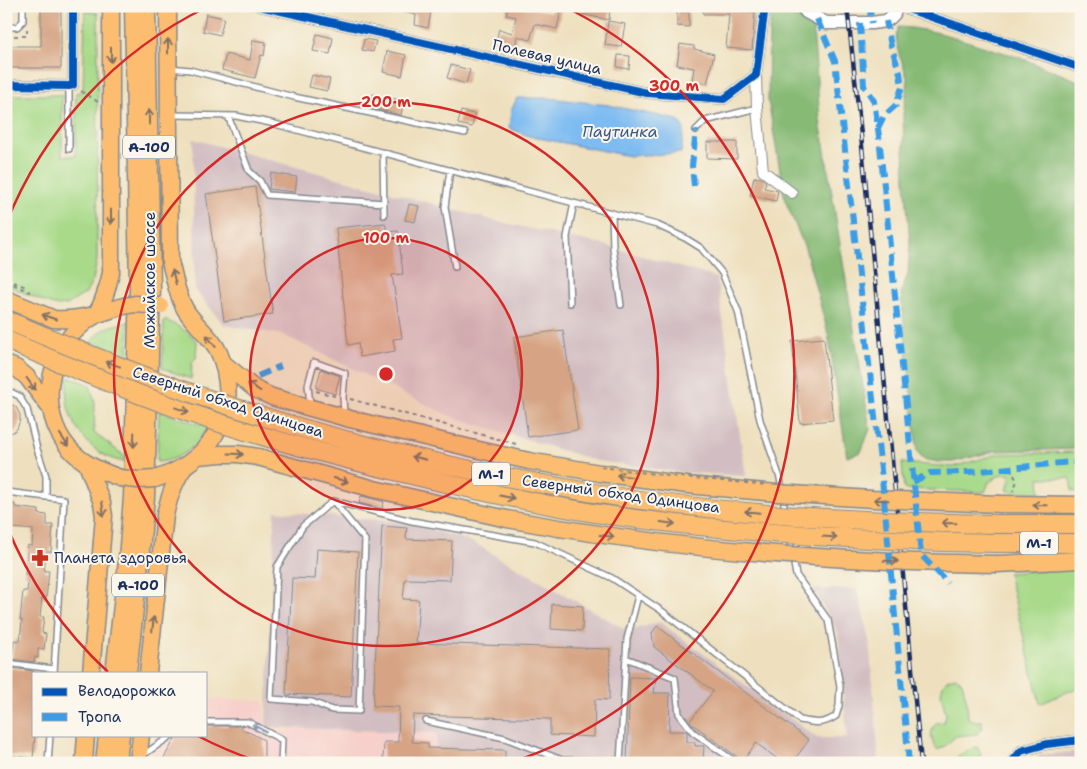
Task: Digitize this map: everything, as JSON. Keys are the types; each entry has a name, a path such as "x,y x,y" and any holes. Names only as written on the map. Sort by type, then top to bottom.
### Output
{"highway":[{"name":"Северный обход Одинцова","path":"6,320 106,362 269,418 354,442 517,480 678,505 758,513 880,521 1081,524"},
{"name":"Северный обход Одинцова","path":"6,340 100,380 264,437 340,458 513,498 675,524 757,532 869,539 998,543 1081,543"}],"main road":[{"path":"111,6 111,273 107,290 95,315 73,333 58,355 52,371 49,397 55,425 63,440 73,452 87,464 108,474 120,478 138,480 168,475 198,456 210,442 219,427 225,413 227,396 227,382 223,363 217,348 184,308 170,261 168,6"},
{"name":"Можайское шоссе","path":"114,672 126,571 132,497 138,306 133,6"},
{"name":"Можайское шоссе","path":"128,672 140,572 146,496 152,288 147,6"},
{"path":"6,298 54,319 62,320 95,315 111,309 135,304 160,306 180,313 194,322"},
{"path":"223,363 255,389 272,397 337,416 478,450 600,473 687,485 760,492 872,499 1006,500 1081,505"},
{"path":"6,364 16,368 27,377 51,410"},
{"path":"308,471 327,464 337,454 340,446 340,435 337,416"},
{"path":"466,509 458,501 454,491 452,480 454,470 468,454 478,450"},
{"path":"198,456 240,454 258,457 374,489 508,519 680,546 878,561 997,564 1081,560"},
{"path":"87,464 102,503 104,516 91,672"},
{"path":"148,672 165,515 169,497 185,466"},
{"path":"84,763 86,736"},
{"path":"104,763 107,736"},
{"path":"118,763 121,736"},
{"path":"138,758 141,736"}],"street":[{"path":"6,85 71,86 73,6"},
{"name":"Полевая улица","path":"259,6 647,93 724,98 756,75"},
{"path":"765,6 756,75 763,171 792,193"},
{"path":"802,6 806,12 826,23 872,23 886,21 894,14 898,6 1081,68"},
{"path":"1011,763 1021,751 1047,744 1081,740"}],"lane":[{"path":"6,27 17,27 23,21 22,6"},
{"path":"168,68 190,70 294,97 465,133"},
{"path":"69,149 71,86"},
{"path":"696,130 704,122 757,108"},
{"path":"169,115 236,116 271,123 657,225 701,248 722,273 738,311 760,420 780,478 796,575 828,620 840,686 839,706 836,716 826,722 800,720 662,611 612,578 536,542 412,521 334,501"},
{"path":"228,116 249,171 260,181 267,195 384,203"},
{"path":"383,152 384,215"},
{"path":"450,170 445,207 454,268"},
{"path":"570,303 567,237 574,203"},
{"path":"612,213 613,248 621,305"},
{"path":"310,408 308,385 314,362 345,372 343,397 337,416"},
{"path":"6,390 19,396 27,409 46,476 46,497"},
{"path":"6,492 64,499 54,671 6,663"},
{"path":"334,501 365,540 359,711 332,710 312,702 271,699 277,567 303,526 334,501"},
{"path":"426,721 505,738 561,761 620,762 627,640 638,596"},
{"path":"626,658 675,678 679,714 694,732 737,763"},
{"path":"208,722 248,722 282,740 282,763"},
{"path":"48,763 50,736"},
{"path":"138,758 171,736"},
{"path":"6,760 34,763"}],"path":[{"path":"71,86 99,102"},
{"path":"6,280 26,287"},
{"path":"6,280 30,292"},
{"path":"311,374 315,391 522,446"},
{"path":"1006,500 1017,481 1010,468"}],"shaded area":[{"path":"193,139 492,220 604,245 717,278 746,476 679,472 597,461 450,416 283,335 224,325 195,290"},
{"path":"275,511 410,523 472,542 628,631 660,622 817,738 847,738 838,632 813,589 857,589 869,637 879,763 436,763 437,733 266,727"},
{"path":"208,699 264,701 266,729 290,731 290,728 438,733 436,763 149,763 156,736 208,736"},
{"path":"1081,751 1081,763 1028,763 1041,755"}],"green space":[{"path":"773,6 790,6 813,28 820,120 870,429 861,452 847,457 828,333 805,248 785,200 768,100 769,30"},
{"path":"85,12 98,13 97,260 93,280 86,293 67,305 59,306 6,285 6,95 62,95 62,156 76,156 76,93 83,91"},
{"path":"898,27 940,33 1018,57 1081,82 1081,449 995,451 953,462 923,459 917,451 901,292 908,274 910,242 905,182 903,114 908,81 899,55 896,38"},
{"path":"164,320 182,329 197,341 196,358 192,362 191,379 162,368"},
{"path":"129,322 128,356 90,342 107,328"},
{"path":"68,377 90,385 95,403 94,433 122,454 125,462 99,452 85,440 75,425 68,408"},
{"path":"159,411 208,427 199,440 187,451 173,459 157,462"},
{"path":"1081,452 1081,492 1072,491 1070,478 1039,478 1040,493 1007,491 1011,475 1002,474 989,482 985,492 904,489 902,463 953,467 998,454"},
{"path":"1081,567 1081,686 1040,704 1008,573"},
{"path":"956,677 962,682 968,718 974,721 982,721 982,729 977,734 956,736 938,750 933,743 931,733 936,723 944,722 946,715 941,693 943,685 948,679"},
{"path":"977,747 981,753 979,763 953,763 964,752"}],"water":[{"name":"Паутинка","path":"517,98 549,98 608,105 678,120 684,129 681,153 629,156 529,136 509,128 511,111"}],"building":[{"path":"41,6 61,6 61,68 6,68 6,46 41,46"},
{"path":"390,6 432,6 428,28 415,25 416,15 390,9"},
{"path":"508,6 551,12 552,6 562,6 557,29 535,24 530,40 517,36 515,48 495,45 499,29 512,33 516,17 506,15"},
{"path":"583,6 610,9 609,20 581,14"},
{"path":"703,6 739,6 739,11 755,12 752,50 726,48 729,14 703,14"},
{"path":"677,12 689,12 689,27 677,26"},
{"path":"206,14 224,18 220,35 203,31"},
{"path":"608,21 625,24 621,47 605,45"},
{"path":"317,34 333,38 330,54 313,51"},
{"path":"364,39 376,41 373,52 362,50"},
{"path":"253,40 266,42 264,56 261,55 255,78 222,70 226,54 250,60"},
{"path":"680,44 694,46 694,49 714,54 707,84 692,80 694,68 677,65"},
{"path":"387,51 406,55 402,76 383,72"},
{"path":"618,55 630,56 629,69 617,67"},
{"path":"451,65 470,70 466,84 447,78"},
{"path":"312,75 330,79 327,91 309,87"},
{"path":"373,94 404,101 401,115 370,108"},
{"path":"461,111 475,114 472,127 458,124"},
{"path":"707,142 737,142 737,159 707,158"},
{"path":"271,173 297,177 295,192 269,189"},
{"path":"754,177 761,178 766,182 764,188 778,191 776,201 750,195"},
{"path":"255,187 273,314 224,321 206,194"},
{"path":"409,204 419,206 415,222 405,220"},
{"path":"385,223 387,232 398,231 403,274 392,275 402,338 393,339 395,351 360,357 358,343 348,345 336,228"},
{"path":"563,330 578,430 528,437 514,337"},
{"path":"824,338 833,420 800,423 792,341"},
{"path":"321,369 340,376 335,394 316,388"},
{"path":"6,401 16,407 20,420 17,429 6,435"},
{"path":"361,496 384,502 382,509 359,503"},
{"path":"6,504 15,504 15,507 39,510 39,514 47,515 47,525 53,525 51,552 46,552 44,571 49,571 46,599 42,598 40,617 44,617 42,633 46,634 44,649 38,649 38,658 35,657 34,662 12,659 14,640 20,641 23,591 27,591 29,575 25,575 28,545 32,546 33,530 13,528 13,523 6,522"},
{"path":"382,526 407,528 406,539 452,541 450,580 405,579 403,599 419,600 416,643 610,649 609,700 595,699 594,737 550,735 550,719 413,715 412,742 428,743 428,748 505,750 505,763 437,763 437,761 383,759 384,742 398,742 399,707 373,706"},
{"path":"317,549 358,552 351,697 286,694 292,578 315,579"},
{"path":"552,604 583,606 582,631 551,629"},
{"path":"657,626 809,740 792,763 783,763 756,743 743,761 691,723 690,721 713,691 654,647 652,633"},
{"path":"11,668 33,671 32,736 35,736 33,758 6,755 6,681 7,673 10,673"},
{"path":"630,677 656,678 654,693 670,693 669,731 687,731 687,742 695,742 695,746 704,746 703,763 627,763"},
{"path":"208,726 241,726 241,728 264,740 264,763 161,763 176,736 208,736"}],"railway":[{"path":"847,6 921,763"}],"marked path":[{"path":"864,6 870,11 872,23"},
{"path":"817,19 835,61 882,479 909,763"},
{"path":"878,128 884,116 896,105 902,87 886,21"},
{"path":"860,23 864,86 874,101 879,136 921,555 948,583"},
{"path":"694,186 692,166 696,130"},
{"path":"258,376 281,366"},
{"path":"913,482 930,473 969,472 1071,462 1081,463"}],"cycle path":[{"path":"6,85 73,85 73,6"},
{"path":"259,6 647,93 724,99 756,75 765,6"},
{"path":"899,6 1081,68"},
{"path":"1011,763 1021,751 1047,744 1081,740"}],"place":[{"name":"Планета здоровья","path":"40,558"}]}
